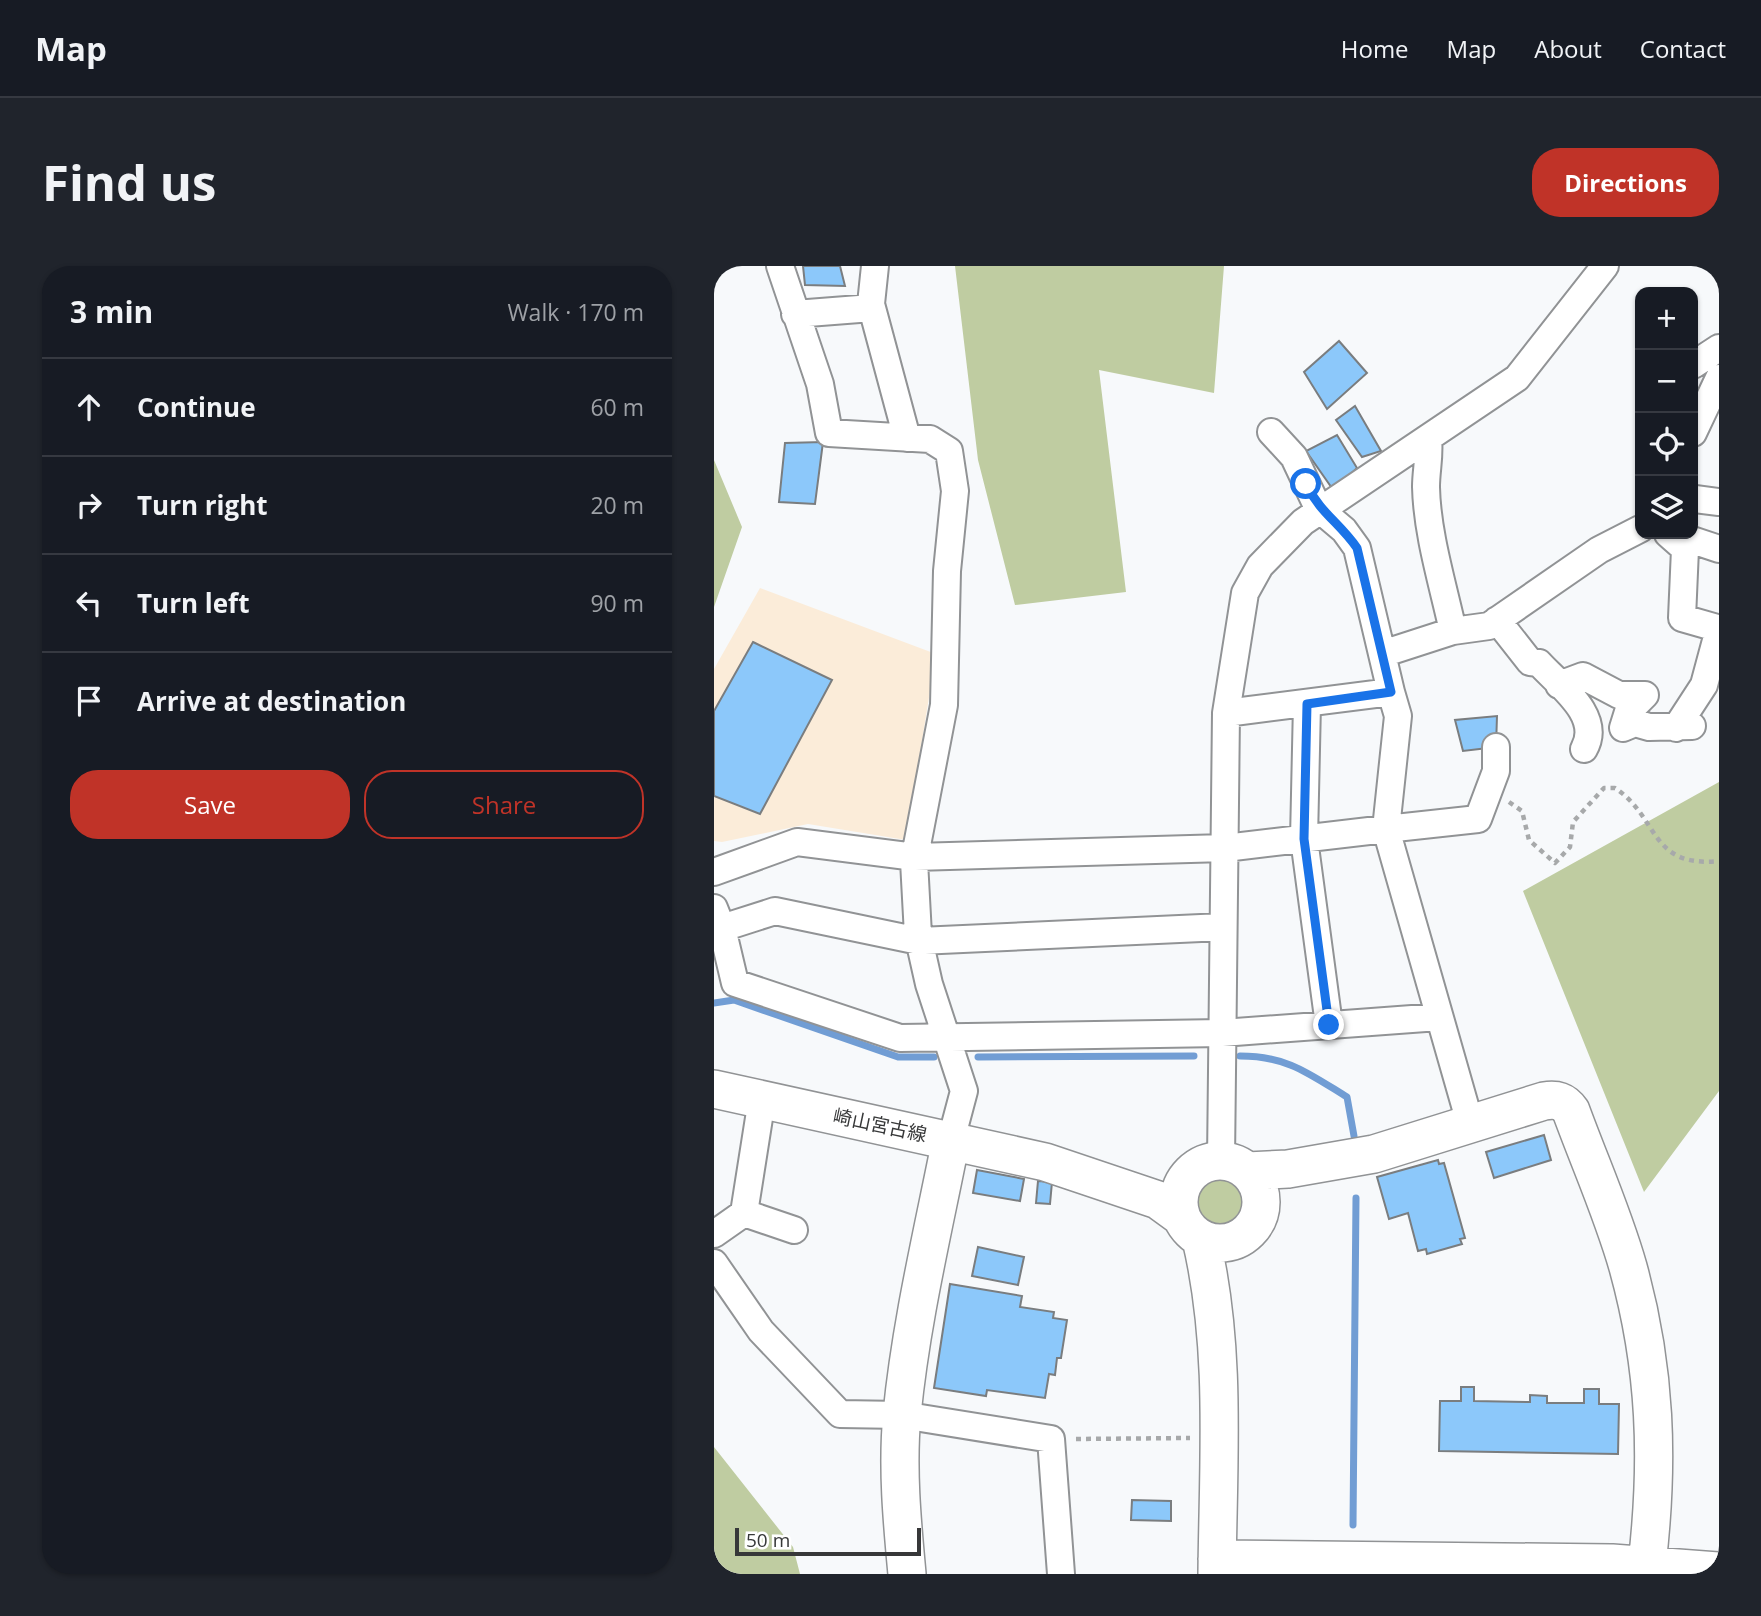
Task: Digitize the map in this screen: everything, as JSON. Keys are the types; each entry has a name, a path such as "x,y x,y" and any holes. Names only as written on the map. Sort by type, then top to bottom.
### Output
{"street":[{"path":"780,266 820,384 830,433 930,439 949,451 955,491 947,571 944,705 915,857 919,941 929,984 964,1091 951,1140 922,1289 902,1415 901,1483 907,1574"},
{"path":"875,266 872,308 907,438"},
{"path":"1218,1358 1234,1251 1240,1238 1254,1225 1261,1207 1258,1187 1234,1166 1222,1033 1226,713 1245,593 1260,566 1303,522 1322,512 1517,378 1605,266"},
{"path":"795,314 872,308"},
{"path":"1698,362 1719,348"},
{"path":"1698,402 1719,377"},
{"path":"1271,432 1294,457 1322,512 1344,530 1357,548 1398,716 1386,829 1470,1123"},
{"path":"1428,438 1431,458 1426,486 1434,544 1453,631"},
{"path":"1382,654 1453,631 1489,626 1600,550 1635,532"},
{"path":"1559,685 1583,676 1619,695 1645,695 1628,712 1623,728 1635,723 1685,727 1704,685 1718,633 1717,628 1682,618 1685,549 1675,539"},
{"path":"1689,539 1719,549"},
{"path":"1497,620 1530,662 1539,663 1588,720 1590,739 1584,749"},
{"path":"1226,713 1391,692"},
{"path":"1307,704 1304,839 1329,1025"},
{"path":"714,872 797,842 915,857 1225,848 1478,819 1496,771 1496,747"},
{"path":"1223,927 919,941 775,911 718,918 725,986 900,1038 1222,1033 1439,1017"},
{"name":"崎山宮古線","path":"714,1089 1045,1162 1158,1200 1191,1227"},
{"path":"714,1234 744,1213 762,1099"},
{"path":"1261,1207 1374,1154 1470,1123 1555,1100 1566,1104 1571,1111 1628,1265 1639,1312 1654,1412 1656,1458 1646,1569"},
{"path":"1374,1154 1288,1169 1201,1165 1185,1179 1178,1203 1191,1227 1209,1275 1218,1358 1217,1566 1719,1571"},
{"name":"崎山宮古線","path":"1045,1162 1185,1179"},
{"path":"744,1213 794,1230"},
{"path":"1191,1227 1221,1244 1240,1238"},
{"path":"714,1263 761,1331 840,1414 902,1415 1051,1439 1061,1574"}],"path":[{"path":"1490,791 1522,811 1529,840 1555,863 1570,847 1573,822 1604,788 1615,788 1640,811 1659,843 1693,862 1719,861"},
{"path":"1051,1439 1194,1438"}],"shaded area":[{"path":"760,588 936,654 906,840 808,824 722,842 714,841 714,669"}],"green space":[{"path":"955,266 1224,266 1214,393 1099,370 1126,592 1015,605 978,460"},
{"path":"714,460 742,527 714,607"},
{"path":"1719,782 1719,1091 1644,1192 1523,891"},
{"path":"1219,1178 1235,1185 1242,1201 1235,1217 1219,1224 1203,1217 1196,1201 1203,1185"},
{"path":"714,1447 793,1547 800,1574 714,1574"}],"building":[{"path":"803,266 840,266 845,286 805,285"},
{"path":"1339,341 1367,373 1327,409 1304,372"},
{"path":"1355,406 1381,451 1362,457 1336,420"},
{"path":"1337,435 1357,468 1334,491 1306,451"},
{"path":"823,442 815,504 779,502 785,443"},
{"path":"753,642 832,680 760,814 714,796 714,711"},
{"path":"1497,716 1496,747 1463,751 1455,720"},
{"path":"1544,1135 1551,1160 1494,1178 1486,1152"},
{"path":"1438,1160 1439,1164 1444,1163 1465,1238 1460,1239 1462,1244 1427,1254 1426,1249 1418,1251 1408,1213 1389,1219 1377,1177"},
{"path":"977,1170 1024,1179 1020,1201 973,1193"},
{"path":"1038,1181 1052,1182 1050,1204 1036,1203"},
{"path":"978,1247 1024,1257 1018,1285 972,1276"},
{"path":"950,1284 1022,1296 1020,1307 1054,1312 1053,1318 1067,1320 1061,1358 1057,1358 1055,1375 1049,1374 1045,1398 987,1390 986,1396 934,1388"},
{"path":"1461,1387 1474,1387 1474,1401 1530,1402 1530,1395 1547,1396 1547,1403 1584,1403 1584,1389 1599,1389 1599,1404 1619,1404 1618,1454 1439,1451 1440,1401 1461,1401"},
{"path":"1132,1500 1171,1501 1171,1521 1131,1520"}],"waterway":[{"path":"714,1003 734,1000 898,1057 934,1057"},
{"path":"978,1057 1194,1056"},
{"path":"1240,1056 1284,1063 1308,1073 1347,1097 1354,1136"},
{"path":"1353,1525 1356,1198"}],"route":[{"path":"1306,484 1318,508 1344,530 1357,548 1391,692 1307,704 1304,839 1329,1025"}]}
